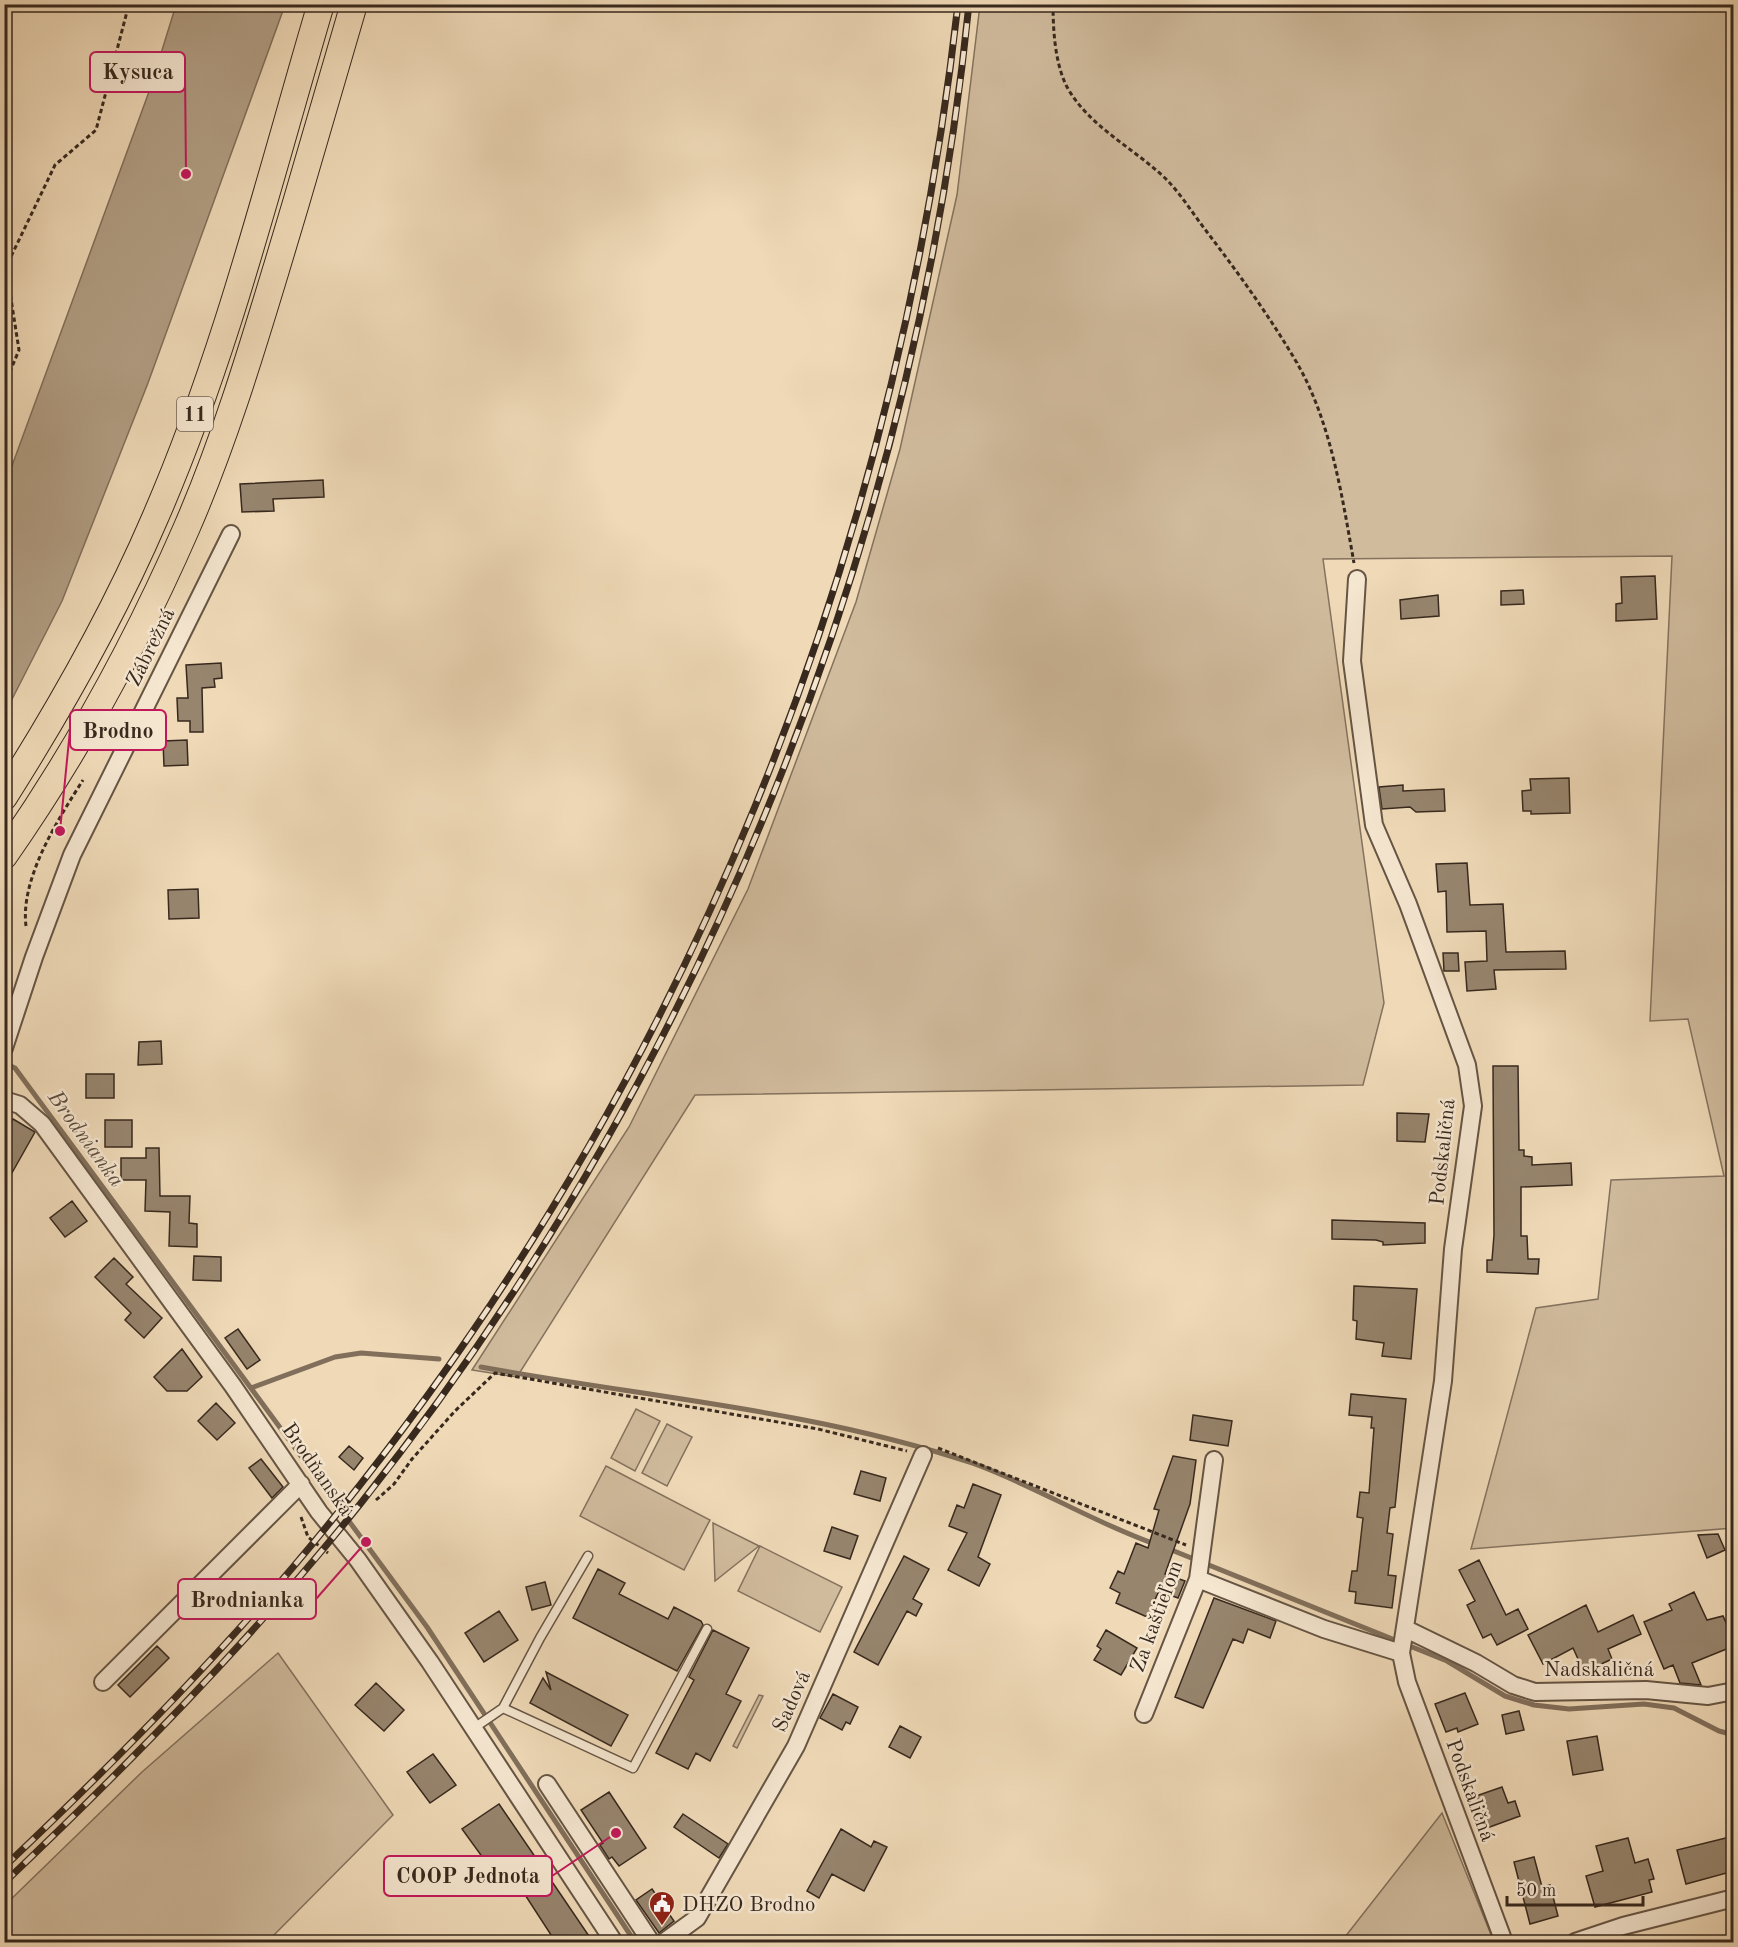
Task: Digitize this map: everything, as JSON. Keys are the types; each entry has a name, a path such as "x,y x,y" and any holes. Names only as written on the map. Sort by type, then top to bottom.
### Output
{"main road":[{"name":"11","path":"4,797 84,666 156,517 217,352 321,4"},
{"name":"11","path":"4,856 71,753 112,681 153,603 188,525 247,365 354,4"}],"street":[{"name":"Zábrežná","path":"4,1048 34,957 72,855 231,534"},
{"name":"Podskaličná","path":"1357,579 1352,661 1374,825 1408,904 1467,1065 1473,1106 1454,1248 1443,1381 1411,1575 1403,1642 1407,1682 1504,1942"},
{"name":"Brodňanská","path":"4,1100 20,1105 42,1124 319,1512 358,1560 477,1726 614,1942"},
{"name":"Sadová","path":"664,1942 697,1918 796,1746 929,1453"},
{"name":"Za kaštieľom","path":"1144,1714 1200,1562 1214,1460"},
{"path":"103,1682 301,1484"},
{"name":"Nadskaličná","path":"1200,1562 1324,1629 1403,1642 1476,1663 1513,1685 1535,1692 1646,1690 1708,1696 1734,1691"},
{"path":"547,1784 651,1942"},
{"path":"1575,1942 1623,1926 1734,1898"}],"lane":[{"path":"477,1726 503,1708 540,1638 588,1556"},
{"path":"503,1708 633,1768 707,1629"}],"path":[{"path":"4,386 19,350 6,267 56,165 96,130 129,4"},
{"path":"1053,4 1056,48 1066,84 1083,109 1170,183 1246,283 1297,363 1310,389 1324,429 1345,513 1357,579"},
{"path":"34,957 25,923 32,880 48,836 83,780"},
{"path":"376,1500 394,1484 412,1459 455,1412 495,1373 818,1429 929,1453 942,1448 1200,1562"}],"shaded area":[{"path":"176,5 285,5 148,383 62,601 5,713 5,485 150,89"},
{"path":"980,5 1733,5 1733,1528 1471,1549 1536,1308 1598,1299 1611,1180 1724,1176 1688,1019 1650,1021 1672,556 1323,559 1384,1003 1363,1085 695,1095 517,1377 472,1370 629,1127 748,889 856,602 900,449 957,195"},
{"path":"636,1409 660,1421 635,1471 611,1458"},
{"path":"667,1424 692,1437 667,1486 642,1473"},
{"path":"606,1466 710,1520 684,1570 580,1516"},
{"path":"713,1523 759,1546 715,1581"},
{"path":"760,1546 842,1587 820,1632 738,1591"},
{"path":"278,1653 393,1815 267,1942 5,1942 5,1905 142,1772"},
{"path":"759,1695 763,1696 737,1748 733,1746"},
{"path":"1442,1813 1494,1942 1341,1942"}],"building":[{"path":"323,480 324,497 273,499 274,511 242,512 240,484"},
{"path":"1655,576 1657,619 1616,621 1616,604 1622,603 1621,577"},
{"path":"1523,590 1524,604 1501,605 1501,591"},
{"path":"1438,595 1439,616 1401,619 1400,600"},
{"path":"221,663 222,678 214,679 215,687 202,688 203,732 190,732 190,721 178,721 177,698 188,698 186,665"},
{"path":"187,740 188,765 164,766 163,741"},
{"path":"1569,778 1570,813 1531,814 1531,811 1523,811 1522,791 1531,790 1530,779"},
{"path":"1403,785 1403,791 1444,789 1445,811 1416,812 1410,807 1382,809 1379,787"},
{"path":"1467,863 1470,905 1503,904 1506,952 1565,951 1566,969 1494,970 1496,989 1467,991 1465,962 1487,961 1486,931 1447,932 1446,891 1438,892 1436,864"},
{"path":"198,889 199,918 169,919 168,890"},
{"path":"1443,953 1458,953 1459,971 1444,971"},
{"path":"161,1041 162,1064 138,1065 139,1042"},
{"path":"1493,1066 1518,1066 1519,1150 1524,1150 1524,1156 1532,1157 1532,1165 1571,1163 1572,1185 1521,1187 1521,1236 1527,1236 1528,1259 1539,1259 1538,1274 1487,1272 1487,1260 1492,1260 1494,1235"},
{"path":"86,1074 114,1074 114,1098 86,1098"},
{"path":"1397,1113 1429,1114 1425,1142 1397,1141"},
{"path":"13,1119 35,1132 4,1187 4,1135"},
{"path":"105,1120 132,1120 132,1147 105,1147"},
{"path":"146,1148 159,1148 160,1196 190,1196 189,1223 197,1224 197,1247 169,1246 170,1212 145,1211 146,1180 121,1180 121,1158 146,1158"},
{"path":"72,1201 87,1221 65,1237 50,1218"},
{"path":"1332,1220 1425,1223 1425,1243 1383,1245 1383,1242 1376,1240 1332,1239"},
{"path":"194,1256 221,1257 221,1281 193,1280"},
{"path":"114,1258 133,1277 126,1284 162,1318 144,1338 125,1320 131,1313 95,1277"},
{"path":"1354,1286 1417,1289 1411,1359 1382,1356 1384,1343 1356,1339 1357,1321 1353,1320"},
{"path":"238,1329 260,1360 247,1369 225,1338"},
{"path":"182,1349 202,1377 187,1391 167,1391 154,1377"},
{"path":"1351,1394 1406,1399 1395,1507 1390,1508 1387,1533 1393,1534 1388,1575 1396,1576 1392,1608 1355,1603 1356,1592 1349,1591 1352,1571 1357,1571 1363,1518 1357,1517 1360,1492 1369,1493 1374,1428 1371,1428 1372,1417 1349,1415"},
{"path":"216,1403 235,1423 217,1440 198,1421"},
{"path":"1193,1415 1232,1421 1228,1446 1190,1440"},
{"path":"349,1446 363,1458 354,1470 339,1457"},
{"path":"1173,1456 1196,1460 1190,1504 1165,1574 1185,1581 1178,1598 1159,1591 1147,1617 1116,1603 1120,1593 1110,1588 1118,1571 1124,1574 1136,1543 1148,1548 1159,1510 1154,1509"},
{"path":"261,1459 283,1487 272,1498 249,1468"},
{"path":"861,1471 886,1478 880,1501 854,1494"},
{"path":"973,1484 1001,1495 978,1557 990,1564 979,1586 948,1570 967,1533 949,1526 957,1505 964,1508"},
{"path":"832,1527 858,1536 850,1559 824,1551"},
{"path":"1718,1534 1725,1550 1707,1558 1698,1535"},
{"path":"904,1556 929,1569 913,1599 922,1604 916,1616 907,1611 878,1665 854,1652"},
{"path":"1479,1560 1506,1615 1518,1609 1528,1629 1497,1645 1491,1634 1483,1638 1467,1605 1475,1601 1459,1570"},
{"path":"598,1569 625,1583 619,1594 668,1619 674,1607 701,1621 703,1625 677,1671 573,1618"},
{"path":"545,1582 551,1605 532,1610 526,1587"},
{"path":"1694,1592 1707,1620 1723,1616 1734,1641 1734,1646 1692,1663 1701,1685 1680,1683 1673,1665 1664,1669 1644,1622 1672,1610 1669,1604"},
{"path":"1214,1598 1276,1621 1270,1638 1248,1629 1243,1643 1233,1639 1203,1708 1175,1697"},
{"path":"1586,1605 1598,1632 1633,1615 1641,1634 1608,1649 1612,1659 1584,1672 1573,1648 1543,1664 1528,1635"},
{"path":"499,1611 518,1640 484,1662 465,1633"},
{"path":"713,1630 749,1648 726,1694 741,1701 710,1761 696,1753 688,1769 656,1753 694,1680 689,1677"},
{"path":"1106,1630 1137,1648 1121,1675 1094,1660 1101,1649 1097,1646"},
{"path":"157,1646 169,1658 130,1697 118,1685"},
{"path":"546,1672 628,1715 611,1746 530,1703 543,1678 551,1690"},
{"path":"376,1683 404,1710 384,1731 355,1705"},
{"path":"1465,1693 1478,1724 1458,1732 1457,1728 1446,1732 1435,1704"},
{"path":"833,1694 858,1707 850,1724 846,1722 842,1730 820,1718"},
{"path":"1519,1711 1524,1730 1506,1734 1502,1715"},
{"path":"900,1726 921,1737 910,1758 889,1747"},
{"path":"1597,1736 1603,1770 1573,1775 1567,1741"},
{"path":"433,1754 456,1785 430,1803 407,1772"},
{"path":"1502,1787 1508,1803 1515,1801 1520,1816 1487,1828 1476,1796"},
{"path":"609,1792 646,1848 619,1866 612,1857 609,1859 600,1845 603,1843 581,1810"},
{"path":"499,1804 593,1942 561,1942 556,1936 553,1938 520,1887 508,1874 499,1880 462,1829"},
{"path":"683,1814 728,1844 719,1858 674,1827"},
{"path":"841,1829 871,1847 874,1841 887,1847 864,1891 832,1874 819,1898 807,1891"},
{"path":"1734,1836 1734,1871 1686,1884 1677,1850"},
{"path":"1628,1838 1635,1863 1648,1859 1654,1879 1649,1880 1652,1892 1595,1907 1586,1876 1603,1871 1596,1846"},
{"path":"1534,1857 1542,1887 1550,1885 1558,1916 1530,1924 1514,1862"},
{"path":"652,1889 674,1921 659,1933 636,1900"}],"waterway":[{"name":"Brodnianka","path":"4,1063 15,1068 427,1627 635,1942"},
{"path":"251,1388 335,1357 361,1353 439,1359"},
{"path":"481,1367 790,1417 912,1445 995,1472 1155,1544"},
{"path":"1169,1549 1447,1661 1505,1696 1534,1705 1569,1709 1644,1704 1674,1708 1719,1731 1734,1735"}],"railway":[{"path":"4,1867 176,1697 258,1608 336,1515 461,1347 573,1173 671,992 756,804 827,612 884,414 928,211 958,4"},
{"path":"4,1883 189,1699 277,1603 361,1503 482,1338 592,1165 688,984 772,797 842,605 899,408 941,207 969,4"}],"place":[{"name":"Kysuca","path":"186,174"},
{"name":"Brodno","path":"60,831"},
{"name":"Brodnianka","path":"366,1542"},
{"name":"COOP Jednota","path":"616,1833"},
{"name":"DHZO Brodno","path":"662,1927"}]}
